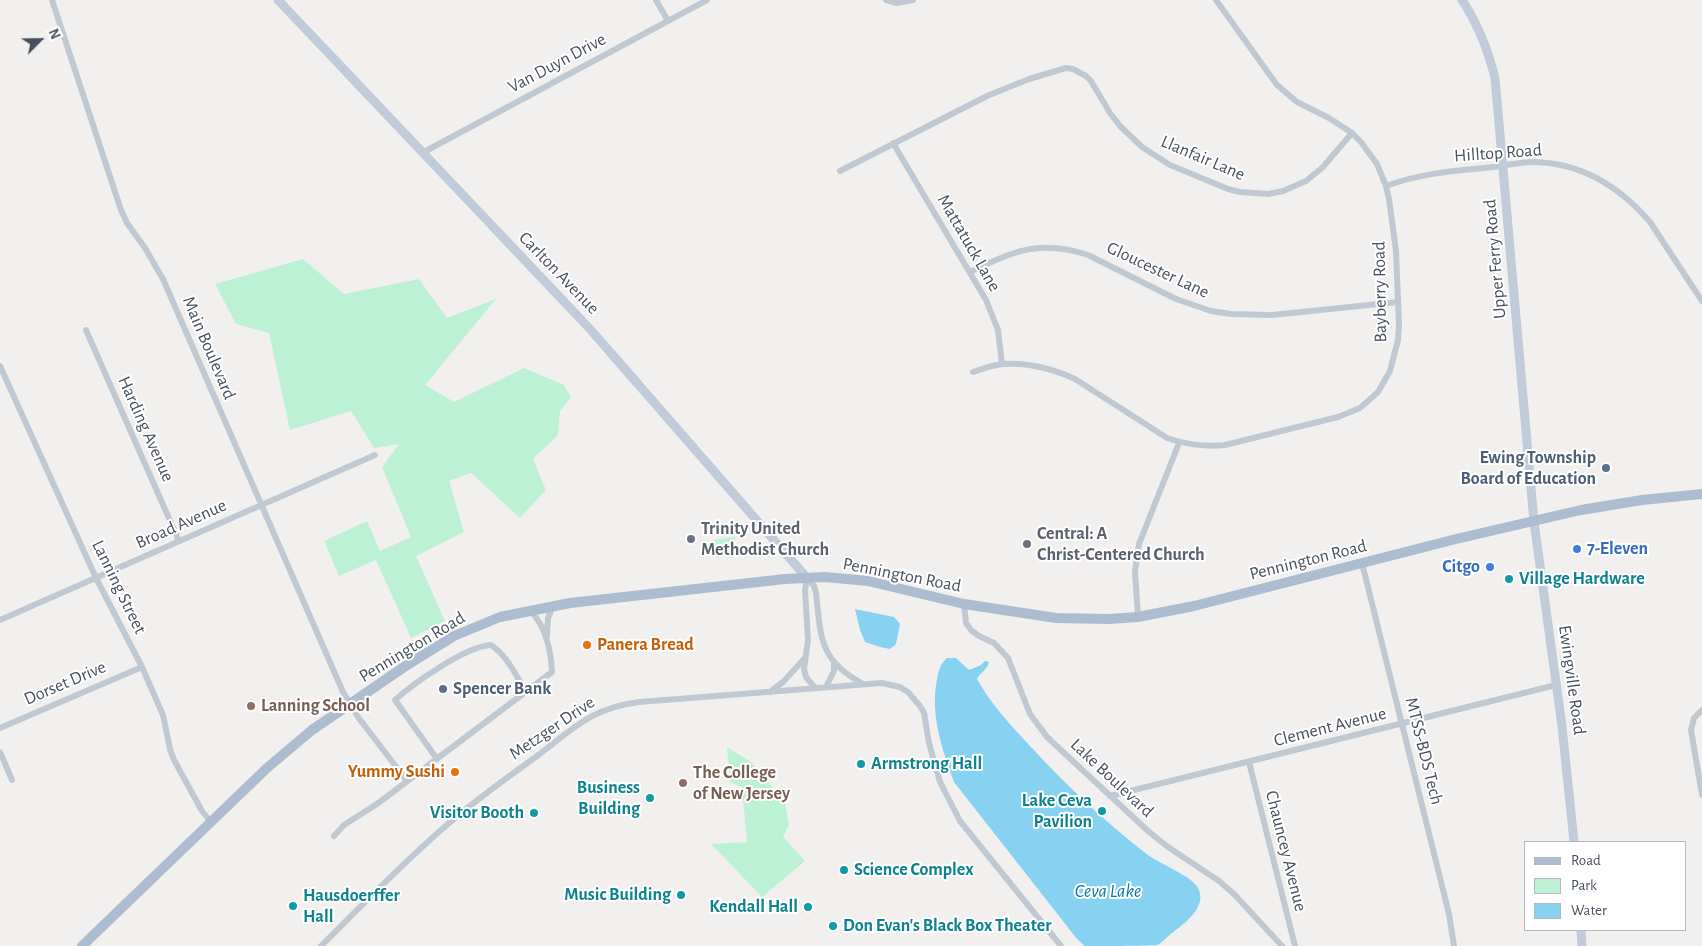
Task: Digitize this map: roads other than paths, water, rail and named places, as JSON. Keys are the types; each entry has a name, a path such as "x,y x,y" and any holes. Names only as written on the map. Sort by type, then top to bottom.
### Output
{"main road":[{"name":"Carlton Avenue","path":"278,0 602,343 807,578"},
{"name":"Upper Ferry Road","path":"1462,0 1478,27 1491,61 1495,78 1534,522"},
{"name":"Pennington Road","path":"82,946 210,821 276,760 325,720 454,636 500,617 553,606 785,578 839,578 868,581 964,604 1056,618 1109,619 1138,617 1185,608 1456,539 1611,504 1702,494"},
{"name":"Ewingville Road","path":"1534,522 1567,770 1574,841"},
{"path":"1581,931 1582,946"}],"street":[{"name":"Main Boulevard","path":"52,0 126,223 145,248 163,278 260,505 349,705 407,781"},
{"path":"656,0 668,21"},
{"name":"Van Duyn Drive","path":"422,153 707,0"},
{"path":"886,0 896,3 913,0"},
{"name":"Bayberry Road","path":"972,372 1002,364 1050,369 1075,379 1156,432 1179,442 1197,446 1225,445 1338,417 1360,408 1378,392 1390,371 1398,340 1398,302 1396,251 1386,186 1377,164 1352,133 1329,118 1297,102 1277,85 1216,0"},
{"name":"Llanfair Lane","path":"840,171 987,96 1029,79 1066,68 1073,69 1086,76 1115,120 1142,147 1170,165 1228,189 1240,192 1268,194 1283,191 1306,181 1322,168 1352,133"},
{"name":"Mattatuck Lane","path":"893,144 970,272 992,314 1001,345 1002,364"},
{"name":"Hilltop Road","path":"1386,186 1405,179 1432,173 1534,162 1551,164 1592,176 1613,186 1628,198 1650,222 1702,301"},
{"name":"Gloucester Lane","path":"970,272 1012,253 1032,248 1049,247 1088,255 1176,299 1211,311 1231,314 1272,315 1398,302"},
{"name":"Harding Avenue","path":"86,330 179,541"},
{"name":"Lanning Street","path":"0,366 96,578 142,667 163,715 174,760 202,811 210,821"},
{"path":"1138,617 1135,572 1139,544 1179,442"},
{"name":"Broad Avenue","path":"0,620 375,455"},
{"name":"MTSS-BDS Tech","path":"1362,563 1449,914 1454,946"},
{"path":"807,578 805,590 808,640 804,669 806,678 815,688"},
{"path":"807,578 815,589 822,641 833,662 848,676 863,684"},
{"name":"Lake Boulevard","path":"964,604 966,623 971,630 994,644 1008,658 1025,704 1037,725 1047,737 1161,842 1214,877 1234,894 1282,946"},
{"path":"334,836 344,825 377,804 552,672 547,638 548,618 553,606"},
{"path":"530,610 540,621 547,638"},
{"path":"437,759 395,700 409,688 466,653 480,647 492,645 503,656 526,691"},
{"path":"770,692 783,682 805,658"},
{"path":"826,687 834,671 833,662"},
{"name":"Dorset Drive","path":"0,728 142,667"},
{"name":"Metzger Drive","path":"321,946 457,816 500,782 595,714 613,706 631,703 863,684 891,684 908,692 920,706 924,713 934,763 940,782 960,821 1061,946"},
{"name":"Clement Avenue","path":"1110,796 1556,685"},
{"path":"1702,710 1694,718 1691,730 1702,795"},
{"path":"0,752 12,780"},
{"name":"Chauncey Avenue","path":"1249,762 1295,946"}],"water":[{"path":"855,609 894,617 900,624 896,644 890,649 865,642"},
{"name":"Ceva Lake","path":"947,658 956,658 969,670 981,665 985,661 989,662 977,679 995,706 1045,762 1117,830 1153,859 1183,875 1195,884 1200,895 1200,902 1197,908 1183,925 1161,943 1157,945 1085,946 1077,939 954,782 938,732 935,706 938,673 941,665"}],"place":[{"name":"Ewing Township Board of Education","path":"1606,468"},
{"name":"Trinity United Methodist Church","path":"691,539"},
{"name":"Central: A Christ-Centered Church","path":"1027,544"},
{"name":"7-Eleven","path":"1577,549"},
{"name":"Citgo","path":"1490,567"},
{"name":"Village Hardware","path":"1509,579"},
{"name":"Panera Bread","path":"587,645"},
{"name":"Spencer Bank","path":"443,689"},
{"name":"Lanning School","path":"251,706"},
{"name":"Armstrong Hall","path":"861,764"},
{"name":"Yummy Sushi","path":"455,772"},
{"name":"The College of New Jersey","path":"683,783"},
{"name":"Business Building","path":"650,798"},
{"name":"Lake Ceva Pavilion","path":"1102,811"},
{"name":"Visitor Booth","path":"534,813"},
{"name":"Science Complex","path":"844,870"},
{"name":"Music Building","path":"681,895"},
{"name":"Hausdoerffer Hall","path":"293,906"},
{"name":"Kendall Hall","path":"808,907"},
{"name":"Don Evan's Black Box Theater","path":"833,926"}]}
